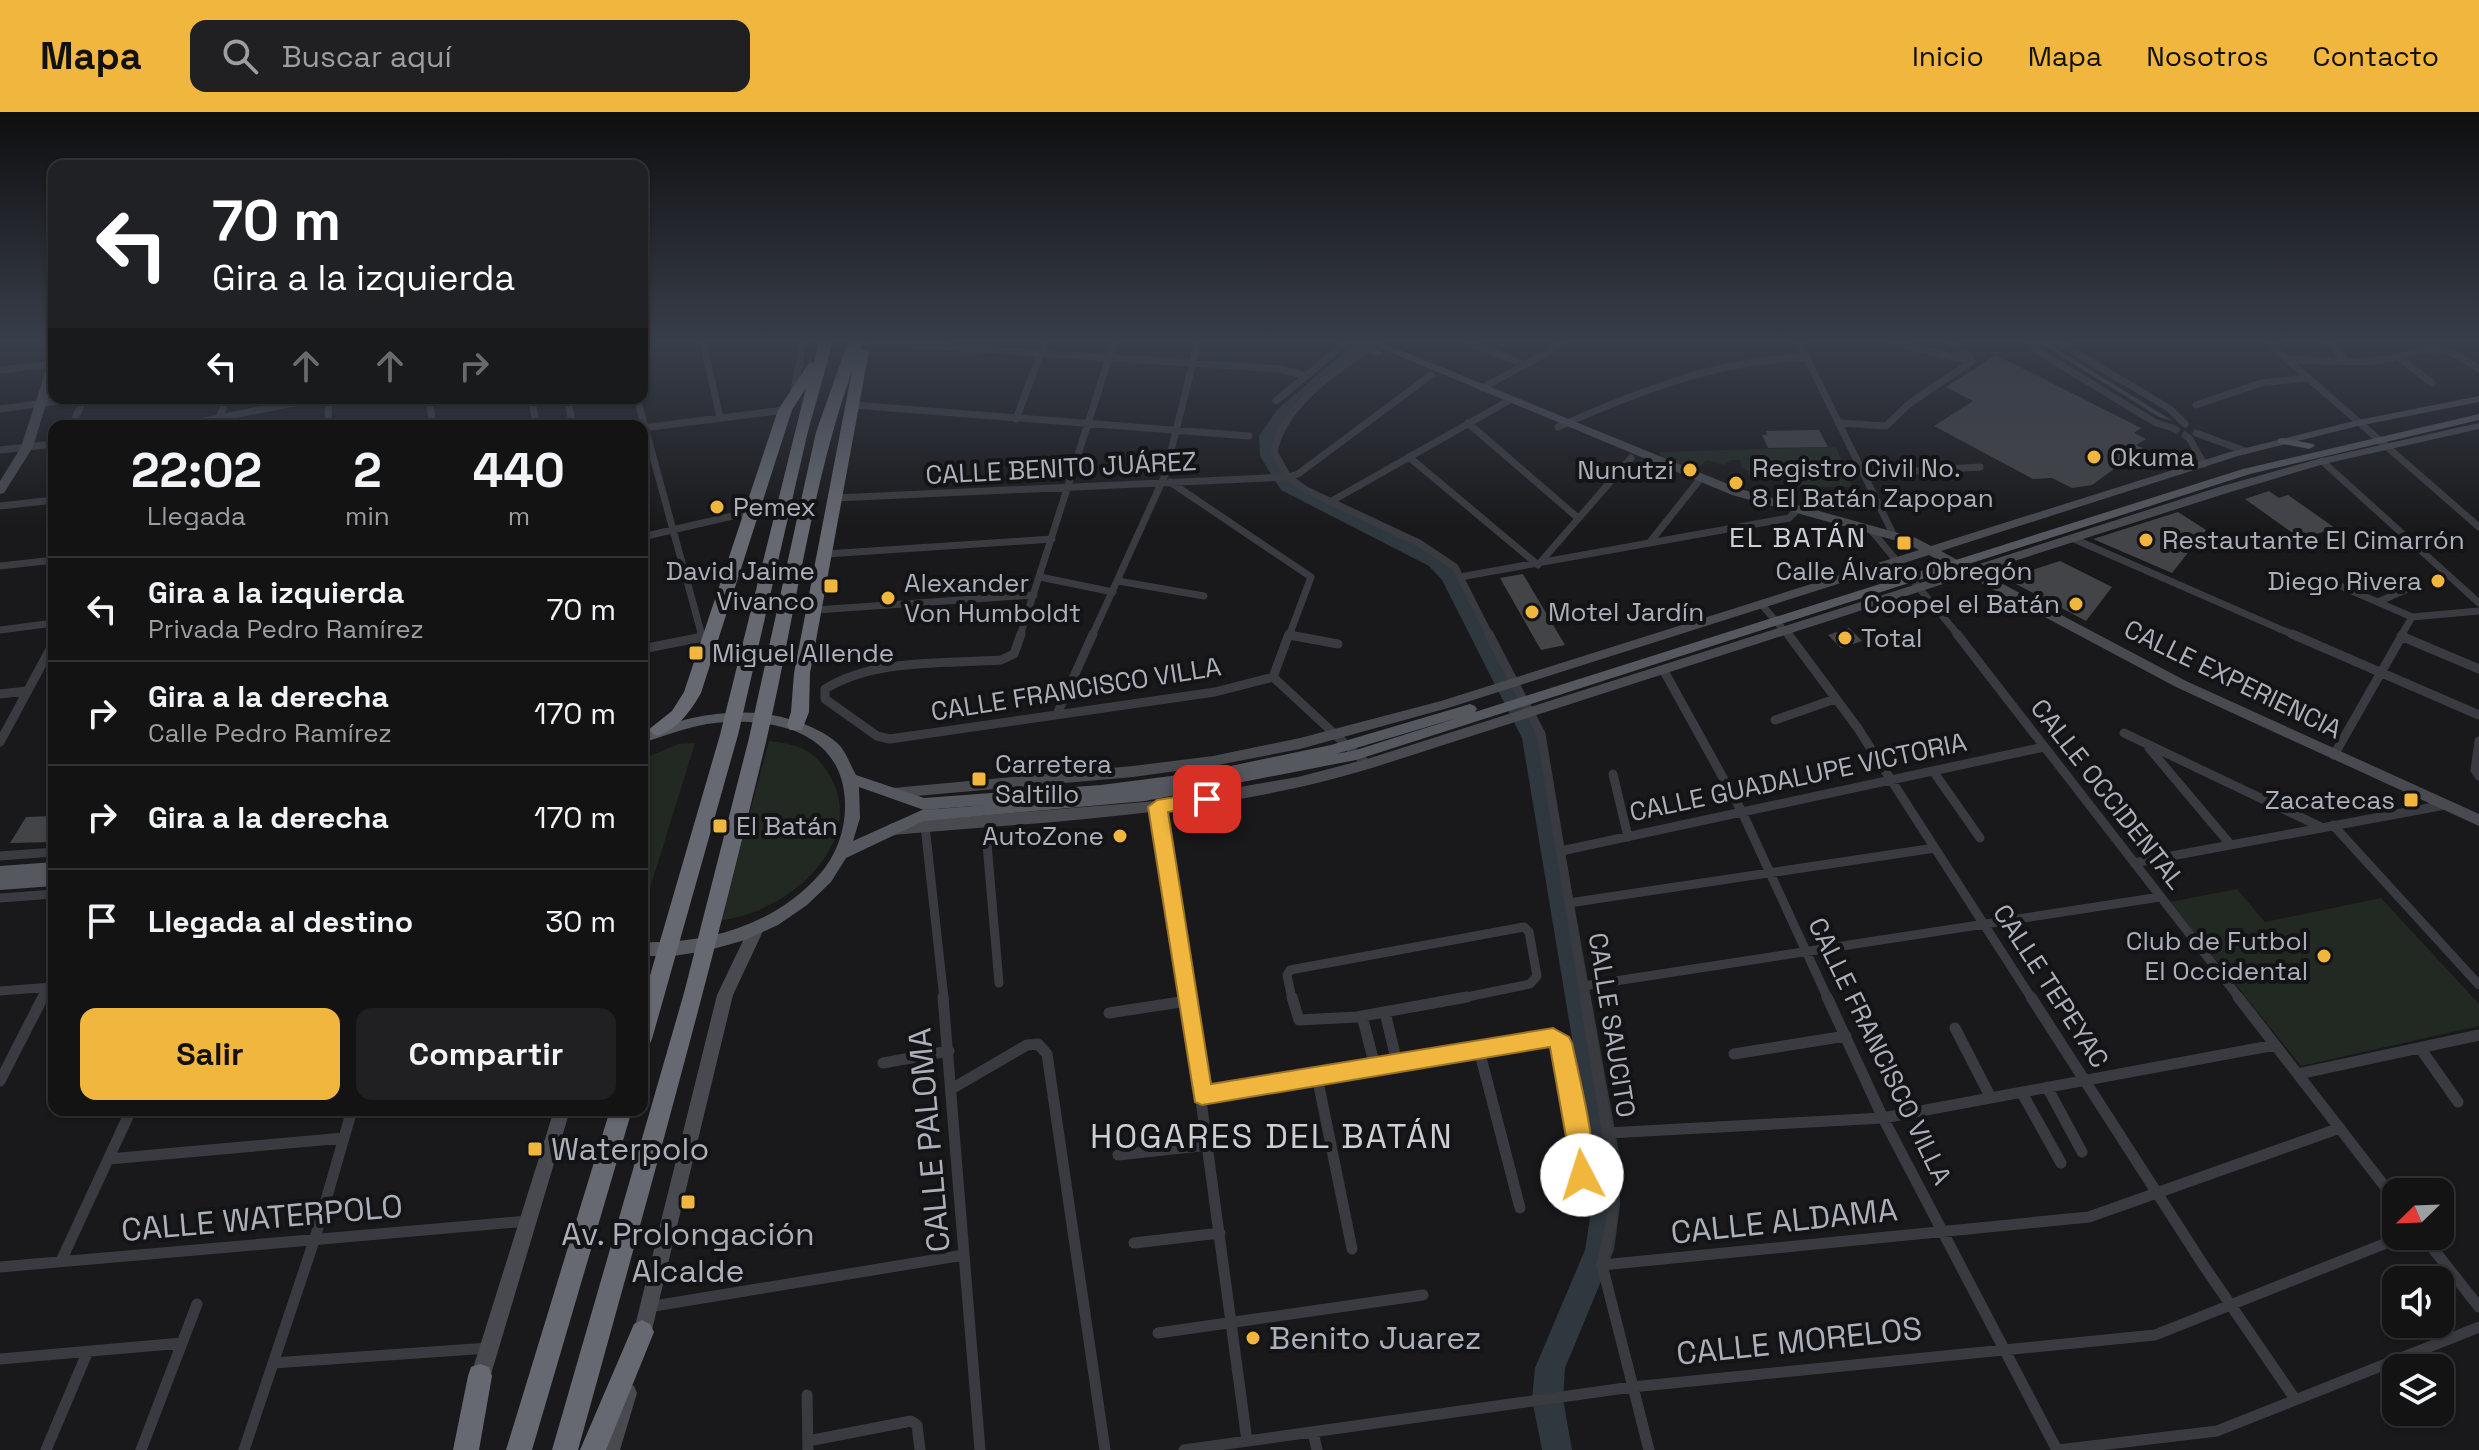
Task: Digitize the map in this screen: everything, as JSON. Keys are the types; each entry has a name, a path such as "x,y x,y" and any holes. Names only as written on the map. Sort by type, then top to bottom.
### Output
{"highway":[{"path":"657,730 678,715 692,693 707,636 754,511 788,404"},
{"path":"648,1018 729,735 808,404"},
{"path":"565,1450 694,993 758,738 823,432 833,404"},
{"path":"788,723 800,712 802,673 853,405"},
{"path":"519,1450 619,1116"},
{"path":"593,1450 642,1332"},
{"path":"466,1450 480,1376"}],"main road":[{"path":"1949,560 2247,471 2377,439 2479,409"},
{"path":"840,854 922,816 1145,796 1351,750 1489,697 1522,698 1769,612 1910,574 2309,446 2377,439"},
{"path":"2282,441 2309,446"},
{"path":"2118,511 2147,514"},
{"path":"648,735 697,719 728,715 788,723 829,747 849,778 853,818 840,854 806,896 756,929 726,941 692,949 648,949"},
{"path":"849,778 924,804 1101,790 1202,777 1351,750"},
{"path":"0,872 48,868"},
{"path":"0,884 48,880"}],"street":[{"path":"0,409 30,404"},
{"path":"0,490 27,447 39,404"},
{"path":"219,418 224,404"},
{"path":"209,420 286,404"},
{"path":"717,404 720,417"},
{"path":"1016,419 1022,404"},
{"path":"816,610 1034,595 1095,404"},
{"path":"1057,714 1166,483 1183,404"},
{"path":"1305,404 1278,432 1274,452 1287,477 1298,474 1391,404"},
{"path":"1330,502 1502,404"},
{"path":"1512,404 1699,481"},
{"path":"1562,425 1609,404"},
{"path":"1830,404 1894,536"},
{"path":"1839,423 1886,426 1909,404"},
{"path":"2125,404 2156,423 2173,428"},
{"path":"2162,404 2185,424"},
{"path":"2337,404 2479,527"},
{"path":"1522,698 1664,671 1788,631 1910,574 1930,550 2245,451 2358,423 2452,404"},
{"path":"853,405 1249,436"},
{"path":"648,427 785,410"},
{"path":"1468,423 1578,518"},
{"path":"1562,425 1631,458 1736,492 1894,536 1930,550"},
{"path":"889,830 1157,807 1298,782 1351,750 1479,723 1522,698 1769,612 1910,574 1969,572 2322,461 2377,439 2478,425"},
{"path":"2204,464 2193,436 2245,451"},
{"path":"648,442 707,636 648,648"},
{"path":"0,450 48,445"},
{"path":"1409,457 1538,565"},
{"path":"1538,565 1631,458"},
{"path":"2322,461 2479,603"},
{"path":"1866,474 1980,467"},
{"name":"CALLE BENITO JUÁREZ","path":"836,498 1287,477"},
{"name":"CALLE SAUCITO","path":"1287,477 1330,502 1432,551 1455,567 1541,734 1608,1133 1614,1195 1602,1265 1649,1450"},
{"path":"1650,542 1699,481"},
{"path":"1166,483 1311,577 1273,677 1351,750"},
{"path":"0,506 48,501"},
{"path":"1460,577 1789,518 1797,510"},
{"path":"648,536 754,511"},
{"name":"CALLE OCCIDENTAL","path":"1871,530 1910,574 2382,1183"},
{"path":"826,554 1052,539"},
{"path":"2074,539 2479,715"},
{"name":"CALLE EXPERIENCIA","path":"1930,550 2181,684 2479,820"},
{"path":"0,566 48,561"},
{"path":"1993,565 2000,588"},
{"path":"1040,577 1113,592"},
{"path":"1118,581 1204,596"},
{"path":"2378,602 2416,585"},
{"path":"2343,587 2412,617 2479,611"},
{"name":"CALLE FRANCISCO VILLA","path":"1034,595 1011,657 881,670 832,683 823,692 826,702 885,739 1215,692 1273,677"},
{"name":"CALLE TEPEYAC","path":"1769,612 1788,631 1891,780 2229,1306 2295,1399"},
{"path":"2334,755 2412,617"},
{"path":"0,630 48,624"},
{"path":"1289,635 1338,644"},
{"path":"2401,636 2479,669"},
{"path":"0,742 48,654"},
{"name":"CALLE FRANCISCO VILLA","path":"1664,671 1742,812 1883,1118 2057,1450"},
{"path":"0,694 27,691"},
{"path":"1775,720 1835,699"},
{"path":"2124,733 2321,827"},
{"path":"2479,741 2475,770 2479,776"},
{"path":"2146,745 2230,844"},
{"name":"CALLE GUADALUPE VICTORIA","path":"1561,851 2044,747"},
{"path":"1933,771 1980,838"},
{"path":"1613,774 1628,837"},
{"path":"2134,863 2445,805"},
{"path":"1157,807 1202,1095 1247,1441"},
{"path":"992,822 987,844 999,983"},
{"path":"2333,825 2479,985"},
{"name":"CALLE PALOMA","path":"925,826 953,1088 980,1450"},
{"path":"1569,903 1935,848"},
{"path":"0,856 48,852"},
{"path":"0,898 48,894"},
{"path":"1583,986 2160,897"},
{"path":"1515,927 1524,927 1529,932 1537,976 1530,984 1362,1016 1299,1020 1287,975 1290,970 1515,927"},
{"path":"610,1450 725,995 756,929"},
{"path":"0,991 48,987"},
{"path":"0,1081 48,993"},
{"path":"1109,1013 1187,1001"},
{"path":"1385,1012 1397,1063"},
{"path":"1362,1016 1375,1066"},
{"path":"1955,1028 1991,1098"},
{"path":"2298,1074 2479,1035"},
{"path":"1734,1054 1846,1036"},
{"path":"1202,1095 1558,1039 1578,1131 1584,1197"},
{"path":"953,1088 1027,1045 1038,1044 1047,1054 1105,1450"},
{"path":"1608,1133 1883,1118 2275,1045"},
{"path":"2420,1048 2458,1102"},
{"path":"1479,1050 1520,1208"},
{"path":"883,1063 949,1051"},
{"path":"1317,1076 1352,1249"},
{"path":"2047,1087 2082,1152"},
{"path":"2022,1093 2061,1163"},
{"path":"61,1261 128,1116"},
{"path":"244,1450 315,1238 350,1116"},
{"path":"458,1450 560,1116"},
{"name":"CALLE ALDAMA","path":"1602,1265 2089,1217 2340,1128"},
{"path":"109,1159 344,1138"},
{"path":"1118,1155 1209,1145"},
{"name":"CALLE WATERPOLO","path":"0,1267 528,1221"},
{"path":"1134,1243 1220,1233"},
{"name":"CALLE MORELOS","path":"1184,1450 1219,1448 1247,1441 1632,1387 2155,1335 2382,1245"},
{"path":"2434,1250 2479,1307"},
{"path":"648,1307 964,1255"},
{"path":"1158,1333 1423,1295"},
{"path":"141,1450 197,1304"},
{"path":"2057,1450 2217,1431 2479,1327"},
{"path":"0,1359 182,1343"},
{"path":"273,1363 489,1348"},
{"path":"46,1450 88,1351"},
{"path":"807,1395 808,1446 911,1421 917,1425 920,1450"},
{"path":"1313,1432 1317,1450"}],"shaded area":[{"path":"1836,447 1852,487 1801,487 1793,476 1748,475 1749,471 1742,468 1740,460 1730,460 1725,465 1706,460 1696,471 1663,461 1659,452"},
{"path":"769,741 805,750 825,767 839,802 838,827 829,850 814,872 793,890 770,905 721,920"},
{"path":"695,743 648,895 648,757 679,744"},
{"name":"Club de Futbol El Occidental","path":"2237,889 2265,922 2381,898 2479,1004 2479,1026 2301,1066 2170,902"}],"building":[{"path":"1968,404 2094,404 2141,428 2134,433 2146,439 2136,445 2143,448 2092,485 2072,488 2052,478 2033,479 1934,426"},
{"path":"2139,404 2146,404 2173,421 2159,417"},
{"path":"1819,430 1828,447 1768,448 1762,435 1767,435 1766,431"},
{"path":"2269,491 2279,498 2288,495 2335,528 2301,539 2245,499"},
{"name":"Restautante El Cimarrón","path":"2178,512 2206,530 2172,573 2093,539"},
{"name":"Coopel el Batán","path":"2060,561 2112,587 2086,621 2016,584 2029,571"},
{"name":"Motel Jardín","path":"1523,574 1565,645 1541,650 1500,578"},
{"name":"Total","path":"1849,628 1862,641 1841,648 1828,635"},
{"path":"48,816 48,842 10,843 26,817"}],"waterway":[{"path":"1292,404 1274,425 1267,443 1275,469 1287,486 1436,562 1450,577 1533,738 1606,1158 1603,1235 1595,1265 1559,1341 1550,1368 1548,1399 1557,1450"}],"tunnel":[{"path":"2173,428 2189,438"}],"place":[{"name":"Okuma","path":"2094,457"},
{"name":"Nunutzi","path":"1690,470"},
{"name":"Registro Civil No. 8 El Batán Zapopan","path":"1736,483"},
{"name":"Pemex","path":"717,507"},
{"name":"Restautante El Cimarrón","path":"2146,540"},
{"name":"Calle Álvaro Obregón","path":"1904,543"},
{"name":"Diego Rivera","path":"2438,581"},
{"name":"David Jaime Vivanco","path":"831,586"},
{"name":"Alexander Von Humboldt","path":"888,598"},
{"name":"Coopel el Batán","path":"2076,604"},
{"name":"Motel Jardín","path":"1532,612"},
{"name":"Total","path":"1845,638"},
{"name":"Miguel Allende","path":"696,653"},
{"name":"Carretera Saltillo","path":"979,779"},
{"name":"Zacatecas","path":"2411,800"},
{"name":"El Batán","path":"720,826"},
{"name":"AutoZone","path":"1120,836"},
{"name":"Club de Futbol El Occidental","path":"2324,956"},
{"name":"Waterpolo","path":"535,1149"},
{"name":"Av. Prolongación Alcalde","path":"688,1202"},
{"name":"Benito Juarez","path":"1253,1338"}],"district":[{"name":"EL BATÁN","path":"1798,537"},
{"name":"HOGARES DEL BATÁN","path":"1272,1136"}],"route":[{"path":"1207,799 1157,807 1202,1095 1558,1039 1562,1043 1578,1131 1582,1175"}]}
